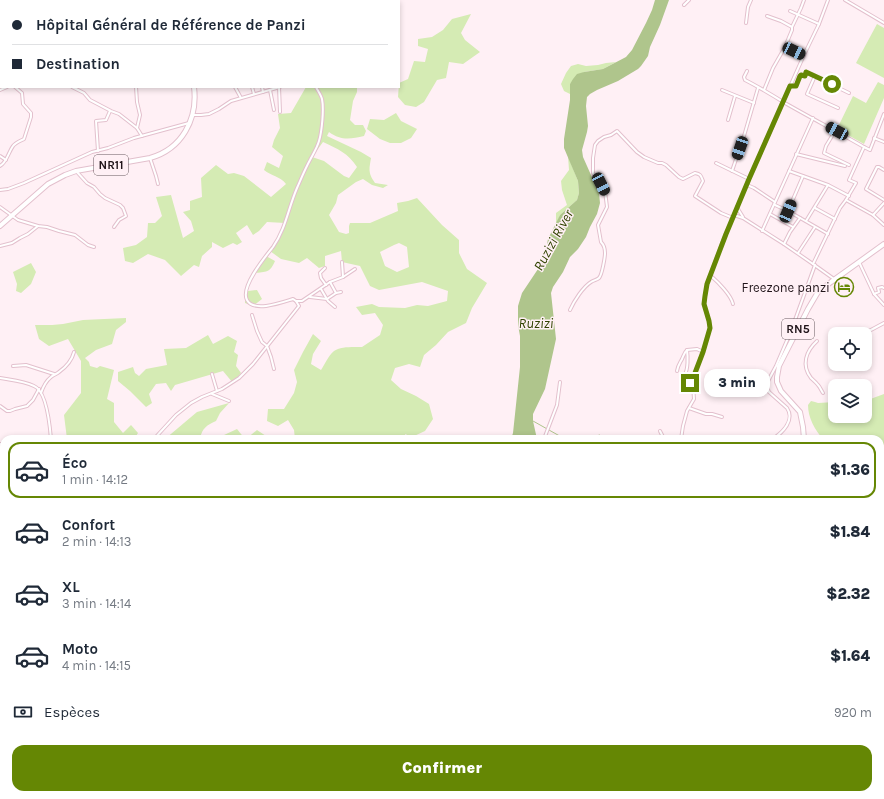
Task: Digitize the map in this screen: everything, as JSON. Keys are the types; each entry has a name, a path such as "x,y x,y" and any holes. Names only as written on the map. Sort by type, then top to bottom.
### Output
{"highway":[{"name":"NR11","path":"0,226 48,184 65,175 76,171 150,158 164,153 176,143 190,122 193,115 195,97 194,88"},
{"name":"RN5","path":"804,435 800,412 784,395 777,382 778,372 782,360 818,292 884,244"}],"street":[{"path":"684,5 689,0"},
{"path":"746,23 748,7 751,0"},
{"path":"764,90 773,68 785,47 792,30 792,26 804,0"},
{"path":"682,435 686,411 694,399 693,385 695,373 710,328 704,304 707,284 749,179 819,24 828,0"},
{"path":"845,0 884,23"},
{"path":"790,10 819,24"},
{"path":"767,16 782,20 792,26"},
{"path":"785,47 804,55"},
{"path":"747,71 744,78 745,80 870,150 884,114"},
{"path":"790,86 796,86 800,76 805,76 806,72 849,93"},
{"path":"815,76 807,94 838,108"},
{"path":"0,166 6,160 14,145 24,139 32,117 31,113 23,104 22,93 16,88"},
{"path":"74,88 84,93 90,100 119,114 138,128 142,136"},
{"path":"136,88 140,115 138,128"},
{"path":"236,88 241,98"},
{"path":"252,88 254,94"},
{"path":"262,88 263,92"},
{"path":"193,115 209,114 219,110 231,101 277,88"},
{"path":"280,88 280,112"},
{"path":"316,88 322,100 320,141 297,188 284,228 274,246 252,276 246,292 246,297 252,305 258,306 293,299 296,301 302,301 330,282 343,278 355,269"},
{"path":"732,171 758,88"},
{"path":"270,90 274,110"},
{"path":"722,90 754,103"},
{"path":"728,120 735,96"},
{"path":"98,151 96,121 106,120 110,110"},
{"path":"762,231 813,118"},
{"path":"0,190 8,189 24,183 82,156 190,122"},
{"path":"570,310 579,295 591,282 599,279 601,275 605,253 603,243 601,242 598,225 607,207 605,192 592,169 595,145 604,137 617,131 637,152 644,157 666,165 679,177 683,179 695,173 700,174 703,181 695,196 721,213 743,218 798,253 834,280"},
{"path":"832,136 824,153 849,165"},
{"path":"874,138 884,142"},
{"path":"779,435 789,421 789,410 769,392 767,383 791,331 814,264 840,208 856,183 849,180 864,147"},
{"path":"796,154 845,166"},
{"path":"0,156 6,160"},
{"path":"150,158 158,184"},
{"path":"834,164 836,159"},
{"path":"716,163 749,179"},
{"path":"884,170 877,167 866,189 884,200"},
{"path":"76,171 87,183 94,187 105,198 123,208 126,216 119,220 114,227"},
{"path":"789,171 828,185 849,196"},
{"path":"788,211 802,176"},
{"path":"747,185 828,234"},
{"path":"806,222 828,185"},
{"path":"846,200 873,215 884,224"},
{"path":"873,215 884,203"},
{"path":"0,207 18,220 74,235 94,247"},
{"path":"737,208 743,218"},
{"path":"814,208 835,220"},
{"path":"770,214 793,227"},
{"path":"784,244 793,227 800,218"},
{"path":"0,246 12,243 28,234 38,226"},
{"path":"798,253 815,226"},
{"path":"342,262 343,278"},
{"path":"859,262 874,294 884,305"},
{"path":"325,268 320,275 326,285"},
{"path":"711,276 729,295 733,304"},
{"path":"330,282 336,293"},
{"path":"874,294 879,292 878,288 884,288"},
{"path":"321,289 335,308"},
{"path":"308,297 327,299 336,293 342,292"},
{"path":"158,435 183,409 199,398 217,391 239,378 253,364 299,306 296,301"},
{"path":"252,315 262,342 267,346 274,369"},
{"path":"872,329 884,323"},
{"path":"816,341 807,353 806,366 811,378 823,393"},
{"path":"677,371 684,352 687,350 697,349 703,352"},
{"path":"687,350 687,372 685,374 686,378 693,385"},
{"path":"41,393 44,385 50,378 59,372 72,357 74,352"},
{"path":"13,366 26,365 55,374"},
{"path":"212,374 217,391"},
{"path":"0,378 28,383 39,389 47,408 50,435"},
{"path":"546,435 558,405 558,391 560,382"},
{"path":"0,406 7,411 10,411 27,406 33,400 39,389"},
{"path":"211,393 229,401"},
{"path":"689,407 706,414 722,417"},
{"path":"660,431 662,435"}],"shaded area":[{"path":"471,14 461,33 465,40 480,52 463,64 449,62 446,78 437,80 424,102 416,107 405,105 398,97 400,83 408,79 414,61 425,62 428,49 418,46 418,39 432,37 443,30 452,19"},
{"path":"877,24 884,28 884,78 856,63"},
{"path":"616,62 603,69 584,72 570,84 570,94 564,91 561,84 571,66 578,64 586,66 598,65"},
{"path":"878,82 884,85 884,98 864,144 837,129 853,96 866,103"},
{"path":"305,88 357,88 350,120 355,125 363,125 366,131 364,136 342,138 329,132 327,136 371,158 371,177 375,183 388,185 383,188 372,185 363,179 356,182 338,195 336,203 329,215 339,232 346,234 349,233 350,223 370,223 398,211 397,203 417,198 442,225 459,240 459,253 467,269 487,283 472,308 466,323 448,332 424,355 420,367 409,364 395,368 391,380 401,389 429,404 433,419 425,431 416,435 295,435 294,430 288,420 278,426 267,421 268,409 284,409 294,393 297,382 294,370 313,334 321,341 313,354 311,364 321,370 330,355 337,349 362,347 380,335 383,325 375,313 362,315 356,307 372,304 379,307 405,308 417,305 428,306 447,301 448,291 422,282 379,290 370,286 360,266 342,262 341,251 325,256 325,266 319,268 307,258 299,263 281,259 270,251 285,223 267,222 253,235 247,225 236,233 242,242 237,245 233,243 223,248 212,242 212,247 202,256 199,267 194,265 181,276 165,260 148,254 133,263 125,261 123,248 136,245 147,237 148,223 155,223 162,216 156,197 171,195 183,238 194,231 191,221 183,212 190,210 190,201 202,197 201,178 216,165 228,174 234,173 244,176 271,197 286,184 281,179 264,170 267,162 279,168 283,156 272,147 280,128 278,114 291,113","holes":["323,142 350,158 357,167 349,178 324,161 312,157","399,243 407,247 409,267 397,272 385,266 380,252"]},
{"path":"396,113 401,121 417,129 411,138 401,143 390,143 380,139 367,129 370,119 384,120"},
{"path":"568,156 578,181 579,193 577,200 560,215 556,225 556,213 567,205 562,190 561,181 569,170"},
{"path":"266,256 275,261 271,268 264,272 253,273"},
{"path":"31,263 36,272 31,284 21,293 16,291 17,284 13,272"},
{"path":"245,290 257,290 262,299 253,306 245,303"},
{"path":"126,318 126,322 116,330 112,344 96,350 85,358 89,362 90,366 97,368 100,366 114,370 107,399 114,403 114,422 123,433 131,425 138,433 137,435 66,435 64,415 81,393 81,361 68,339 49,346 39,339 35,325 63,324 83,320"},
{"path":"208,335 213,344 228,336 237,341 234,352 238,355 236,366 241,373 233,383 223,371 175,385 171,391 166,383 156,384 149,394 152,403 146,407 118,381 118,372 133,367 135,373 139,376 146,369 167,365 164,349 186,348"},
{"path":"884,394 884,435 820,435 812,424 808,405 811,401 818,403 828,402 828,423 872,423 872,398"},
{"path":"229,403 220,413 216,421 208,426 201,435 170,435 197,412"},
{"path":"237,429 242,435 224,435"},
{"path":"257,430 264,435 251,435"}],"water":[{"name":"Ruzizi","path":"655,0 669,0 650,47 648,56 641,66 618,81 597,90 587,97 586,106 588,126 582,150 583,157 599,193 600,203 597,214 586,237 578,249 570,257 551,293 556,339 545,389 533,414 536,435 512,435 520,367 518,306 522,293 540,266 548,257 548,239 560,215 577,200 579,193 578,181 564,148 570,100 570,84 577,74 603,69 626,57 632,50 652,10"}],"waterway":[{"path":"533,421 558,435"}],"place":[{"name":"Freezone panzi","path":"844,287"}],"route":[{"path":"690,383 693,385 695,373 710,328 704,304 707,284 749,179 790,86 795,87 800,76 805,76 806,72 832,84"}],"water label":[{"name":"Ruzizi River","path":"553,240"}]}
